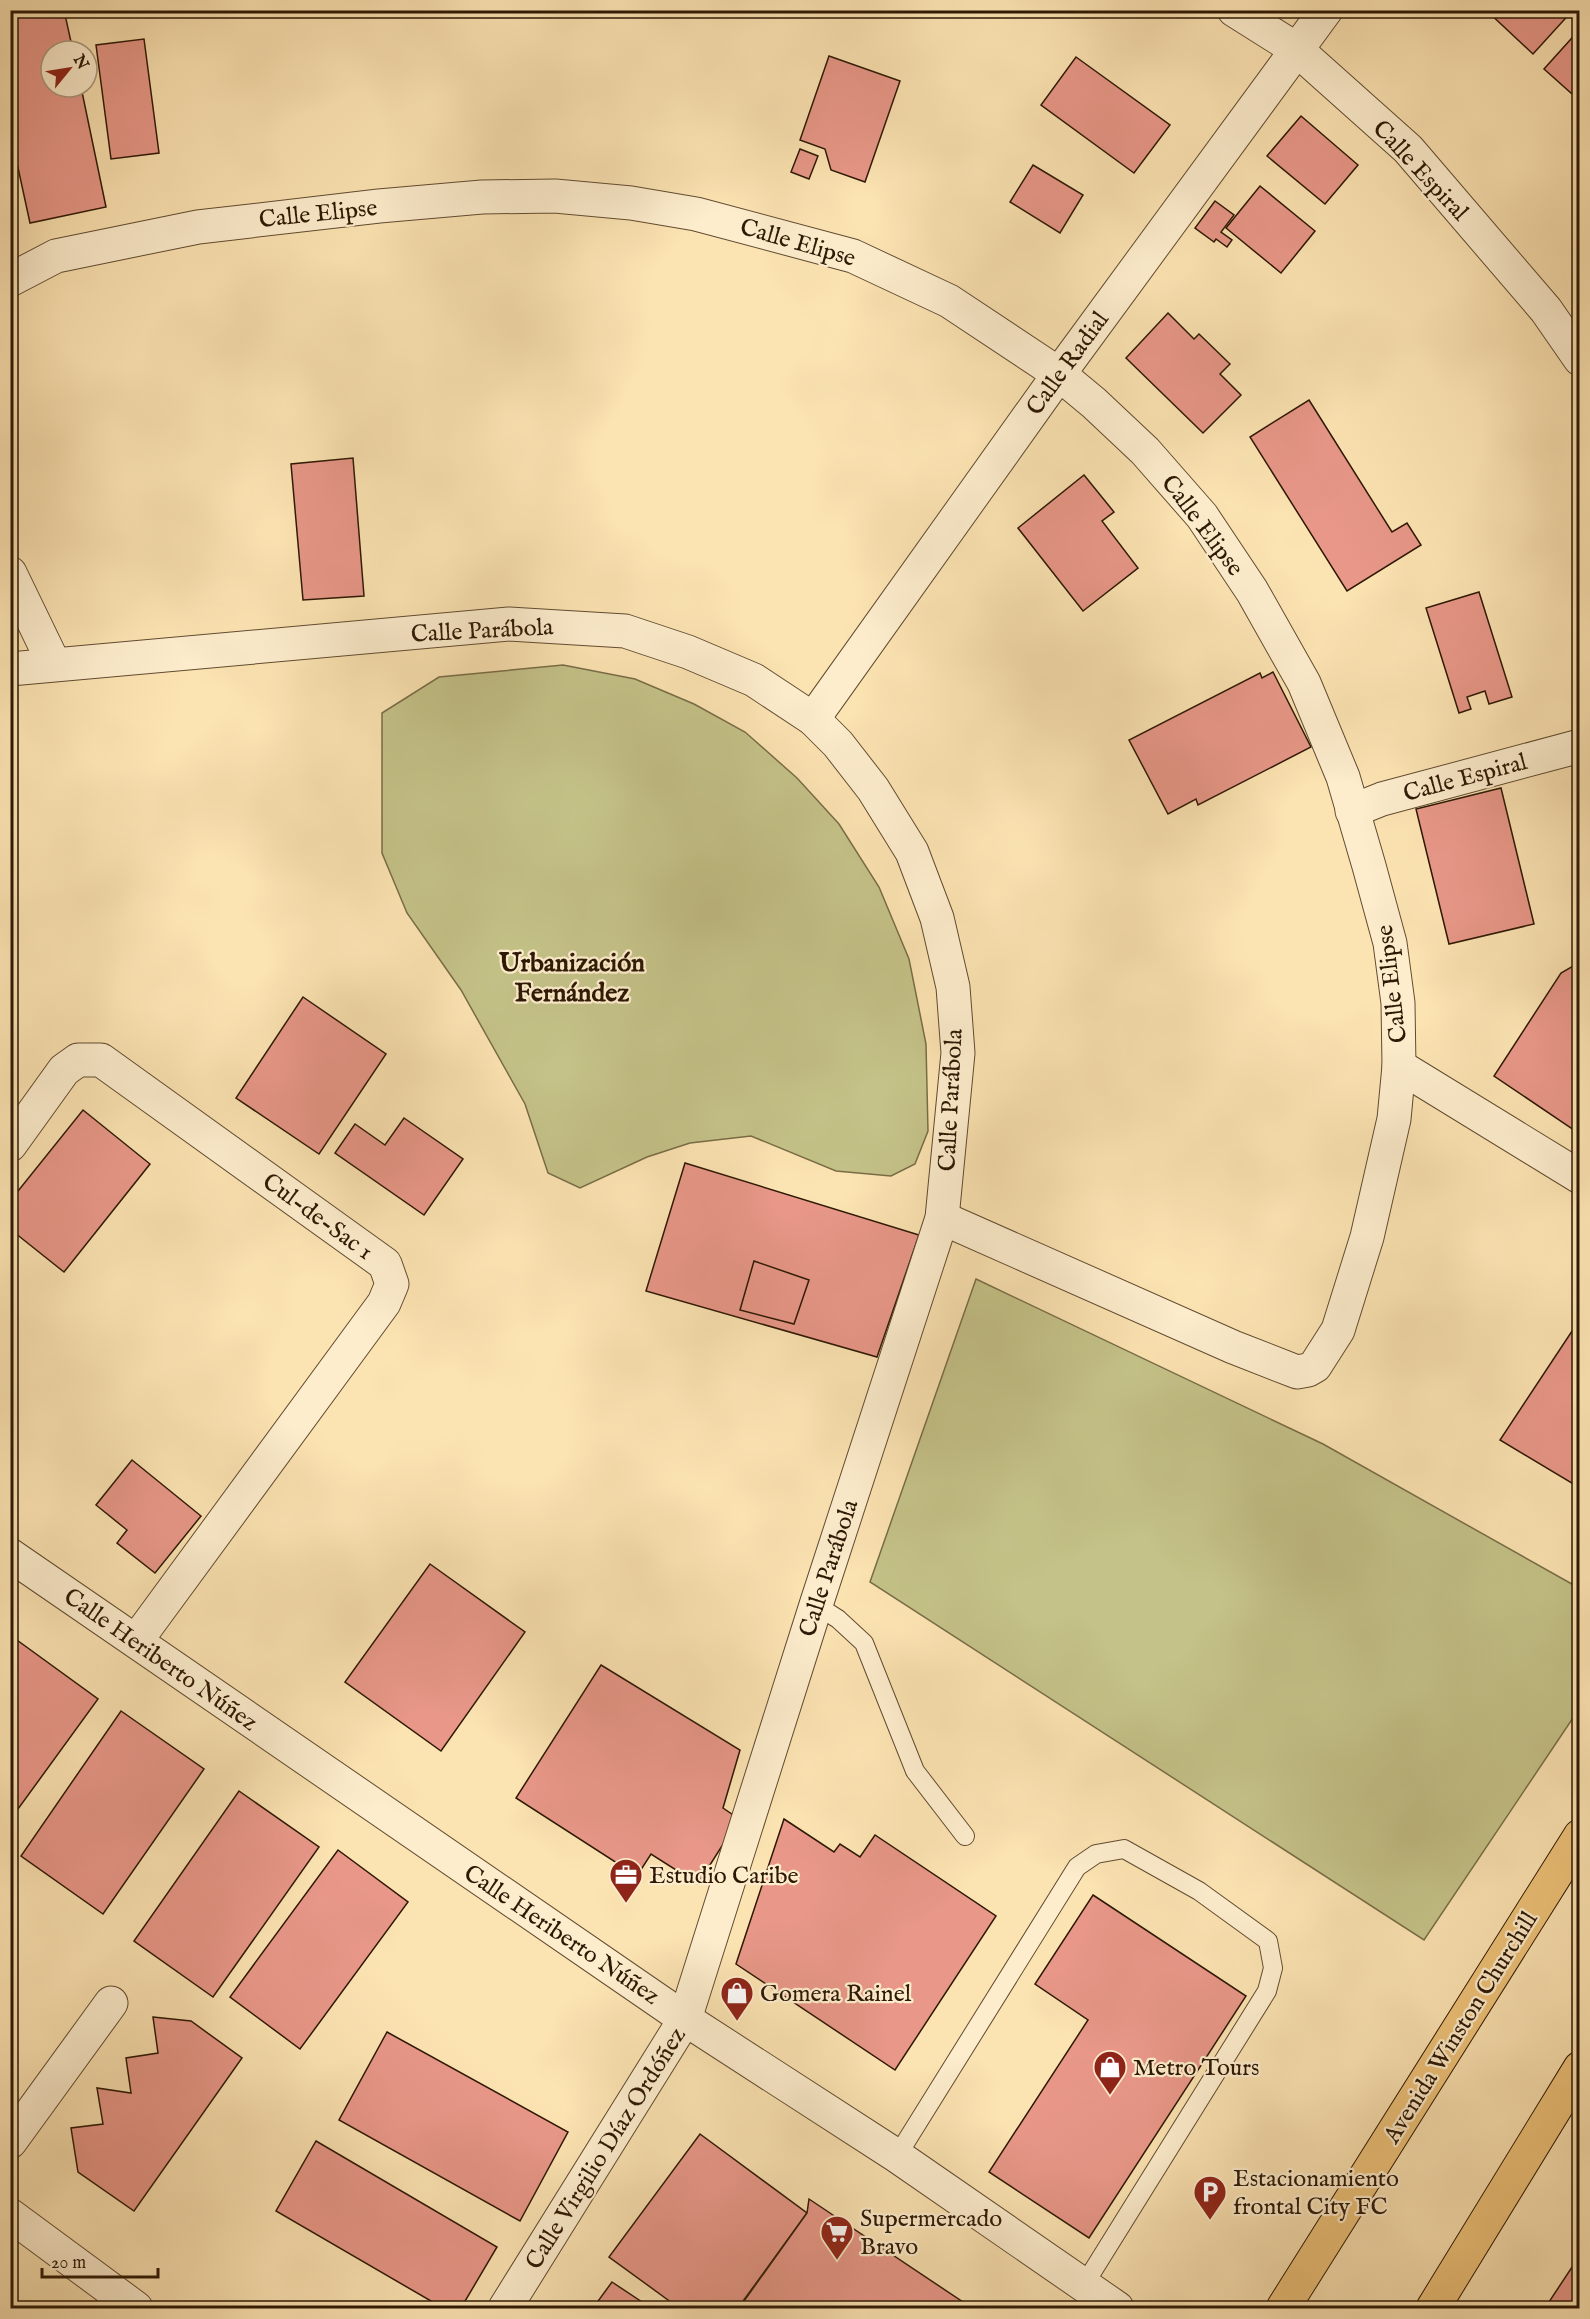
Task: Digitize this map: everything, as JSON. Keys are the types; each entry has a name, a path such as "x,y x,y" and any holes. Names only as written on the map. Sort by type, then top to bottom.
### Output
{"main road":[{"name":"Avenida Winston Churchill","path":"1283,2308 1580,1836"},
{"path":"1434,2308 1577,2080"}],"street":[{"name":"Calle Espiral","path":"1234,10 1296,49 1408,149 1546,310 1580,359"},
{"name":"Calle Radial","path":"813,719 1059,374 1326,10"},
{"name":"Calle Elipse","path":"10,280 56,256 198,226 482,197 555,196 631,203 696,214 853,256 949,301 1059,374 1145,451 1202,516 1252,591 1304,682 1343,777 1390,943 1398,1003 1400,1066 1394,1119 1367,1237 1338,1330 1321,1359 1308,1370 1297,1372 1233,1347 942,1218"},
{"path":"10,573 54,664"},
{"name":"Calle Parábola","path":"10,669 509,624 625,631 688,652 754,680 813,719 838,744 873,789 912,852 937,918 953,987 958,1053 942,1218 685,2019"},
{"name":"Calle Espiral","path":"1352,811 1382,799 1580,746"},
{"name":"Cul-de-Sac 1","path":"10,1145 64,1070 78,1060 101,1060 385,1264 392,1284 384,1304 136,1641"},
{"path":"1400,1066 1580,1177"},
{"name":"Calle Heriberto Núñez","path":"10,1555 685,2019 897,2156 1116,2308"},
{"path":"10,2142 111,2003"},
{"name":"Calle Virgilio Díaz Ordóñez","path":"505,2308 685,2019"},
{"path":"10,2215 136,2308"}],"lane":[{"path":"816,1605 838,1619 864,1643 915,1771 965,1836"},
{"path":"897,2156 1077,1867 1096,1854 1124,1850 1199,1891 1268,1941 1273,1968 1267,1991 1084,2285"}],"shaded area":[{"path":"563,665 635,679 694,704 745,732 797,778 839,824 879,887 909,959 926,1044 928,1131 915,1164 891,1176 836,1171 751,1136 690,1143 647,1157 580,1188 548,1173 525,1104 461,990 407,913 382,853 382,713 439,677"},
{"path":"976,1279 1323,1444 1579,1588 1579,1709 1424,1940 870,1582"}],"building":[{"path":"10,10 64,10 70,39 39,39 39,99 84,99 106,207 30,223 10,131"},
{"path":"1486,10 1573,10 1533,54"},
{"path":"1580,29 1580,101 1544,69"},
{"path":"144,39 159,153 111,159 99,68 99,45"},
{"path":"829,56 900,81 865,182 831,170 825,149 800,140"},
{"path":"1076,57 1170,125 1134,173 1041,105"},
{"path":"1301,116 1358,165 1325,204 1267,156"},
{"path":"800,149 818,156 809,179 791,172"},
{"path":"1033,165 1083,195 1060,233 1010,202"},
{"path":"1260,186 1315,231 1281,273 1226,228"},
{"path":"1215,201 1234,215 1221,232 1232,240 1227,247 1216,239 1214,242 1195,228"},
{"path":"1168,313 1194,339 1199,334 1230,364 1220,374 1241,395 1203,433 1126,358"},
{"path":"1309,400 1392,532 1407,523 1421,545 1347,591 1250,437"},
{"path":"353,458 364,596 303,600 291,464"},
{"path":"1084,475 1114,512 1102,521 1138,568 1083,611 1018,528"},
{"path":"1479,592 1512,697 1489,704 1485,691 1467,697 1471,709 1459,713 1426,608"},
{"path":"1273,672 1311,747 1198,805 1196,799 1168,814 1129,740 1260,673 1262,678"},
{"path":"1501,788 1534,924 1449,944 1416,809"},
{"path":"1580,962 1580,1134 1494,1076 1561,973"},
{"path":"303,997 386,1054 319,1154 236,1098"},
{"path":"83,1110 150,1164 64,1272 10,1229 10,1201"},
{"path":"404,1118 463,1159 424,1215 335,1153 355,1124 385,1145"},
{"path":"685,1163 919,1235 877,1357 646,1291"},
{"path":"754,1261 809,1280 794,1324 740,1310"},
{"path":"1580,1319 1580,1488 1500,1440"},
{"path":"132,1460 201,1516 155,1573 117,1543 127,1530 96,1505"},
{"path":"430,1564 525,1632 441,1751 345,1682"},
{"path":"10,1635 98,1699 10,1820"},
{"path":"601,1665 740,1750 723,1808 739,1819 698,1884 651,1854 637,1876 516,1798"},
{"path":"121,1711 204,1769 103,1914 21,1856"},
{"path":"239,1791 319,1847 213,1997 134,1941"},
{"path":"784,1819 834,1852 840,1844 860,1857 875,1835 996,1916 895,2070 736,1964"},
{"path":"338,1850 408,1902 300,2049 230,1997"},
{"name":"Metro Tours","path":"1093,1895 1246,1996 1089,2238 989,2172 1088,2020 1035,1984"},
{"path":"153,2017 191,2021 242,2058 134,2211 78,2172 71,2128 103,2124 97,2088 131,2093 126,2058 158,2053"},
{"path":"387,2032 568,2132 520,2221 339,2120"},
{"path":"700,2134 807,2213 738,2308 679,2308 609,2257"},
{"path":"316,2141 497,2247 461,2308 443,2308 276,2211"},
{"name":"Supermercado Bravo","path":"809,2199 972,2308 739,2308 807,2213"},
{"path":"1580,2255 1580,2308 1545,2308"},
{"path":"612,2282 651,2308 593,2308"}],"place":[{"name":"Estudio Caribe","path":"626,1904"},
{"name":"Gomera Rainel","path":"737,2022"},
{"name":"Metro Tours","path":"1110,2096"},
{"name":"Estacionamiento frontal City FC","path":"1210,2221"},
{"name":"Supermercado Bravo","path":"837,2261"}],"district":[{"name":"Urbanización Fernández","path":"572,977"}]}
